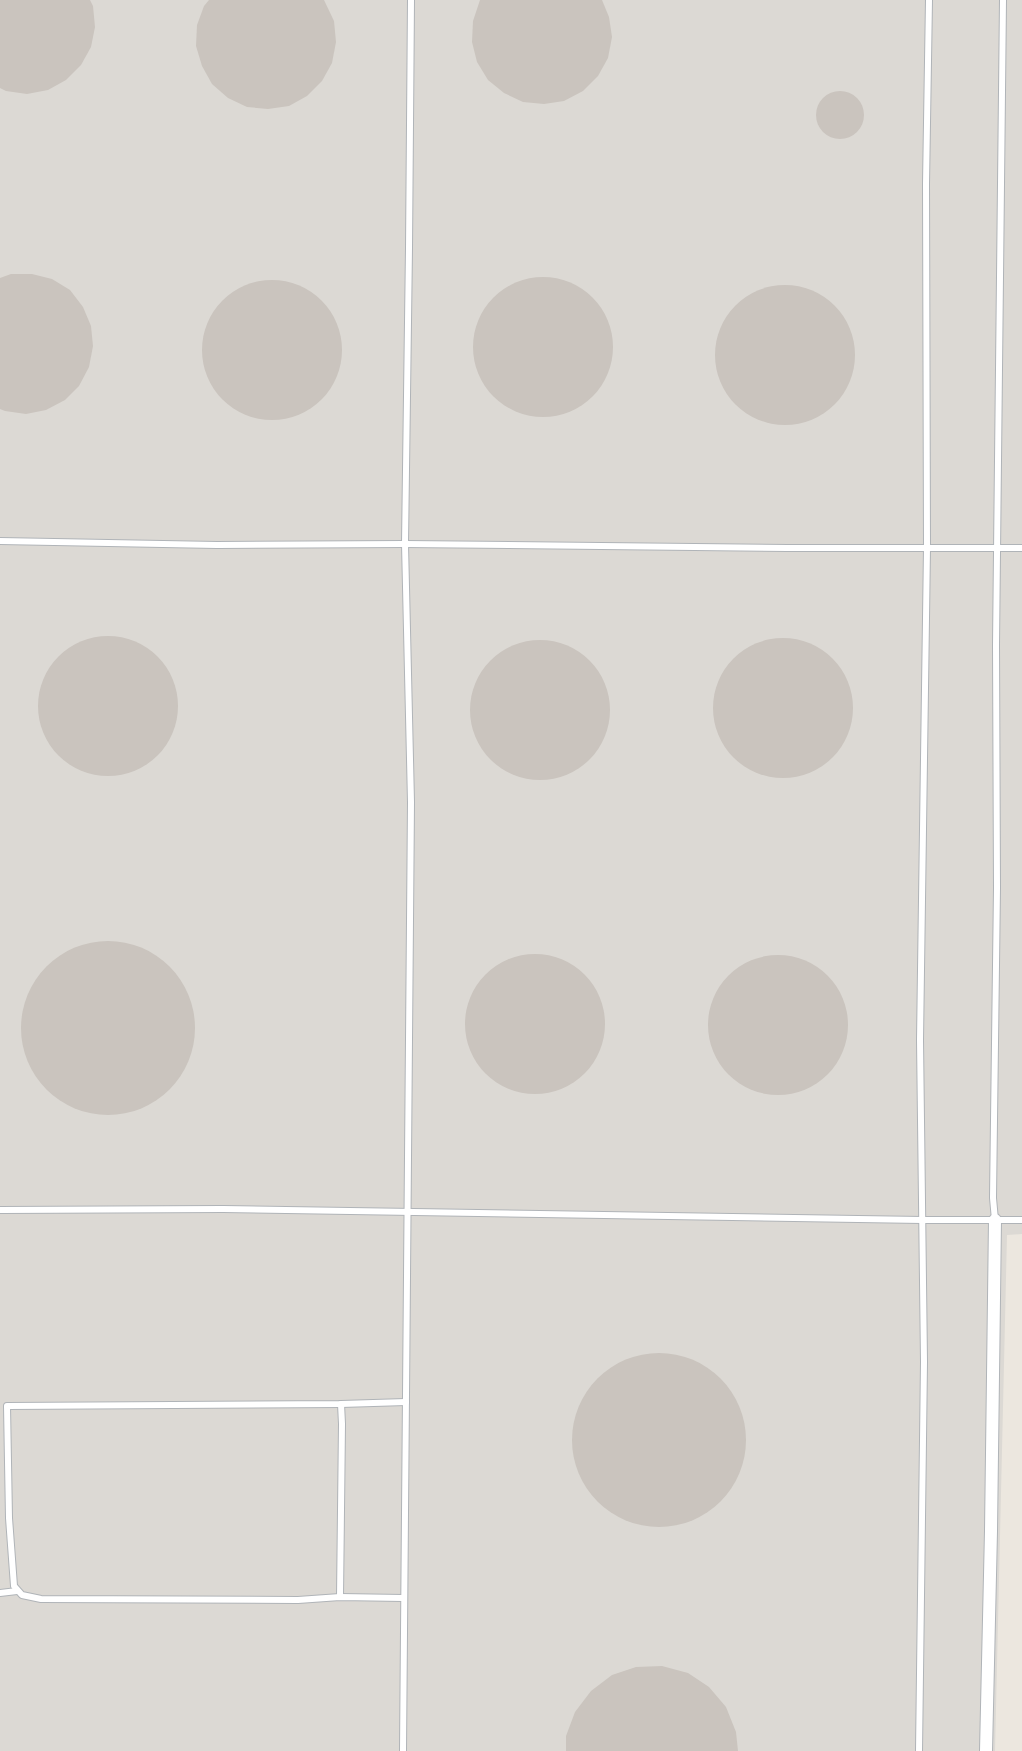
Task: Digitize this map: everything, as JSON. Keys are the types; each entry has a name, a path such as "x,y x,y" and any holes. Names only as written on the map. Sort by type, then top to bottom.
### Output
{"street":[{"path":"986,1751 992,1501 995,1220"}],"lane":[{"path":"402,1751 411,802 404,544 410,238 411,0"},
{"path":"919,1751 924,1362 920,1040 927,548 926,184 929,0"},
{"path":"995,1220 993,1198 996,888 996,548 1004,0"},
{"path":"0,541 218,545 404,544 1022,548"},
{"path":"0,1210 223,1210 1022,1220"},
{"path":"403,1598 340,1597 298,1600 41,1599 22,1595 14,1586 12,1568 4,1405 341,1404 406,1402"},
{"path":"340,1597 341,1404"},
{"path":"0,1594 17,1591"}],"shaded area":[{"path":"0,0 1022,0 1022,1234 1007,1235 995,1751 0,1751"}],"building":[{"path":"0,0 90,0 93,6 95,27 91,47 81,65 66,80 48,90 27,94 6,91 0,88"},
{"path":"209,0 324,0 334,21 336,42 332,63 322,81 307,96 289,106 268,109 247,107 228,98 212,84 202,66 196,46 197,25 204,6"},
{"path":"480,0 602,0 609,17 612,37 608,58 598,76 583,91 564,101 544,104 523,102 504,93 488,80 477,62 472,42 473,21"},
{"path":"840,91 849,93 857,98 862,106 864,115 862,124 857,132 849,137 840,139 831,137 823,132 818,124 816,115 818,106 823,98 831,93"},
{"path":"11,274 32,274 52,279 70,290 83,307 91,326 93,346 89,367 79,386 65,400 46,410 26,414 0,409 0,278"},
{"path":"543,277 570,283 582,289 592,298 601,308 607,320 613,347 607,374 601,386 592,396 582,405 570,411 543,417 516,411 504,405 494,396 485,386 479,374 473,347 479,320 485,308 494,298 504,289 516,283"},
{"path":"272,280 299,286 311,292 321,301 330,311 336,323 342,350 336,377 330,389 321,399 311,408 299,414 272,420 245,414 233,408 223,399 214,389 208,377 202,350 208,323 214,311 223,301 233,292 245,286"},
{"path":"785,285 812,291 824,297 834,306 843,316 849,328 855,355 849,382 843,394 834,404 824,413 812,419 785,425 758,419 746,413 736,404 727,394 721,382 715,355 721,328 727,316 736,306 746,297 758,291"},
{"path":"108,636 135,642 147,648 157,657 166,667 172,679 178,706 172,733 166,745 157,755 147,764 135,770 108,776 81,770 69,764 59,755 50,745 44,733 38,706 44,679 50,667 59,657 69,648 81,642"},
{"path":"783,638 810,644 822,650 832,659 841,669 847,681 853,708 847,735 841,747 832,757 822,766 810,772 783,778 756,772 744,766 734,757 725,747 719,735 713,708 719,681 725,669 734,659 744,650 756,644"},
{"path":"540,640 567,646 579,652 589,661 598,671 604,683 610,710 604,737 598,749 589,759 579,768 567,774 540,780 513,774 501,768 491,759 482,749 476,737 470,710 476,683 482,671 491,661 501,652 513,646"},
{"path":"99,941 117,941 149,951 175,973 185,987 191,1003 195,1037 185,1069 163,1095 149,1105 133,1111 117,1115 99,1115 67,1105 41,1083 31,1069 25,1053 21,1037 21,1019 31,987 53,961 67,951 83,945"},
{"path":"535,954 562,960 574,966 584,975 593,985 599,997 605,1024 599,1051 593,1063 584,1073 574,1082 562,1088 535,1094 508,1088 496,1082 486,1073 477,1063 471,1051 465,1024 471,997 477,985 486,975 496,966 508,960"},
{"path":"778,955 805,961 817,967 827,976 836,986 842,998 848,1025 842,1052 836,1064 827,1074 817,1083 805,1089 778,1095 751,1089 739,1083 729,1074 720,1064 714,1052 708,1025 714,998 720,986 729,976 739,967 751,961"},
{"path":"650,1353 668,1353 700,1363 726,1385 736,1399 742,1415 746,1449 736,1481 714,1507 700,1517 684,1523 668,1527 650,1527 618,1517 592,1495 582,1481 576,1465 572,1449 572,1431 582,1399 604,1373 618,1363 634,1357"},
{"path":"662,1666 688,1673 709,1687 726,1707 736,1732 738,1751 566,1751 566,1736 575,1712 591,1691 612,1675 636,1667"}]}
